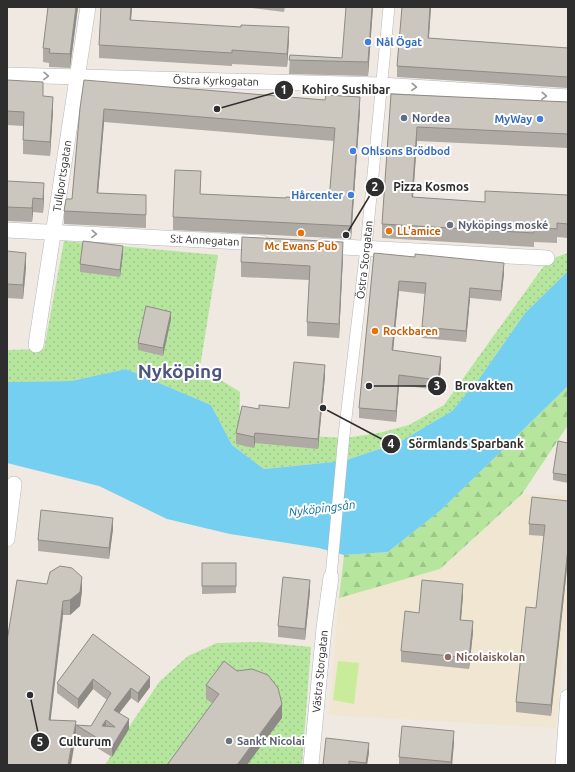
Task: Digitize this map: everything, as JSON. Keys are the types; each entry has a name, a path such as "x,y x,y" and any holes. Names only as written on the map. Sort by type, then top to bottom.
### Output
{"street":[{"name":"Tullportsgatan","path":"36,345 55,232 88,7"},
{"name":"Östra Storgatan","path":"331,577 343,440 366,248 389,7"},
{"name":"Östra Kyrkogatan","path":"7,75 381,85 568,97"},
{"name":"S:t Annegatan","path":"7,230 278,244"},
{"path":"310,245 547,258"},
{"path":"7,539 14,484"},
{"name":"Västra Storgatan","path":"311,765 324,628 331,577"},
{"path":"563,765 568,715 568,697"}],"shaded area":[{"name":"Nicolaiskolan","path":"522,494 568,496 568,594 556,728 329,715 339,598 440,569"}],"green space":[{"path":"64,241 218,255 200,367 240,392 239,432 345,438 379,433 409,425 444,405 548,260 568,253 568,271 525,313 479,379 452,411 398,443 343,461 264,469 232,445 211,405 126,369 71,381 7,382 7,350 44,349"},
{"path":"568,386 568,425 522,494 440,569 339,598 344,555 388,552 441,510"},
{"path":"260,642 311,647 302,765 105,765 160,681 188,656 217,643"},
{"path":"338,661 359,663 354,704 333,700"}],"water":[{"name":"Nyköpingsån","path":"568,271 568,386 441,510 388,552 344,555 319,548 230,534 167,519 99,486 7,463 7,382 71,381 126,369 211,405 232,445 264,469 343,461 398,443 452,411 479,379 525,313"}],"building":[{"path":"48,7 76,7 70,54 49,53 50,49 43,48"},
{"path":"101,7 131,7 130,20 241,27 241,25 289,27 287,54 232,50 232,53 99,45"},
{"path":"346,7 372,7 368,62 289,60 290,55 342,58"},
{"path":"402,7 430,7 428,38 568,48 568,77 397,66"},
{"path":"7,80 43,82 43,96 53,97 50,142 23,140 24,112 7,111"},
{"path":"84,80 325,100 326,95 360,97 351,226 173,217 175,170 201,171 200,194 329,200 335,128 104,109 97,193 146,195 146,215 64,211 66,199 72,199"},
{"path":"391,94 568,102 568,134 417,127 412,197 485,202 485,191 568,195 568,224 557,223 557,229 534,227 534,233 382,224"},
{"path":"7,181 44,183 43,199 33,198 32,208 7,207"},
{"path":"242,237 343,242 339,324 307,322 310,266 241,262"},
{"path":"83,241 123,246 120,270 80,264"},
{"path":"7,251 26,253 23,285 7,284"},
{"path":"374,253 415,257 415,254 504,263 501,291 470,288 466,331 422,327 426,283 399,281 392,350 441,357 438,380 399,375 396,411 359,408"},
{"path":"146,306 171,312 163,348 138,343"},
{"path":"294,362 325,365 318,439 255,433 254,437 236,433 242,406 259,409 259,405 289,408"},
{"path":"558,441 568,443 568,475 553,473"},
{"path":"532,497 568,501 568,548 551,705 516,702 526,607 536,608 545,525 529,524"},
{"path":"41,510 113,518 109,548 38,540"},
{"path":"202,563 236,563 236,586 202,586"},
{"path":"60,566 72,568 82,577 80,592 70,600 63,601 49,720 76,721 68,765 7,765 7,641 17,580 47,584 50,572"},
{"path":"283,577 310,580 305,629 278,626"},
{"path":"422,580 463,584 460,620 473,621 469,658 401,651 405,611 419,613"},
{"path":"93,634 150,677 138,693 131,688 114,710 129,719 112,747 76,725 91,726 111,693 93,679 78,699 57,683","holes":["106,720 115,727 102,726"]},
{"name":"Sankt Nicolai","path":"224,661 237,671 252,669 268,675 278,688 282,704 237,765 167,765 219,694 206,685"},
{"path":"402,726 454,731 451,762 399,757"},
{"path":"326,738 369,743 366,763 349,761 349,765 323,765"}],"place":[{"name":"Nål Ögat","path":"368,42"},
{"name":"Kohiro Sushibar","path":"217,109"},
{"name":"Nordea","path":"404,118"},
{"name":"MyWay","path":"540,119"},
{"name":"Ohlsons Brödbod","path":"353,151"},
{"name":"Hårcenter","path":"351,195"},
{"name":"Nyköpings moské","path":"450,225"},
{"name":"LL'amice","path":"389,231"},
{"name":"Mc Ewans Pub","path":"301,233"},
{"name":"Pizza Kosmos","path":"346,235"},
{"name":"Rockbaren","path":"375,331"},
{"name":"Brovakten","path":"369,386"},
{"name":"Sörmlands Sparbank","path":"323,408"},
{"name":"Nicolaiskolan","path":"448,657"},
{"name":"Culturum","path":"30,695"},
{"name":"Sankt Nicolai","path":"229,741"}],"district":[{"name":"Nyköping","path":"180,371"}]}
